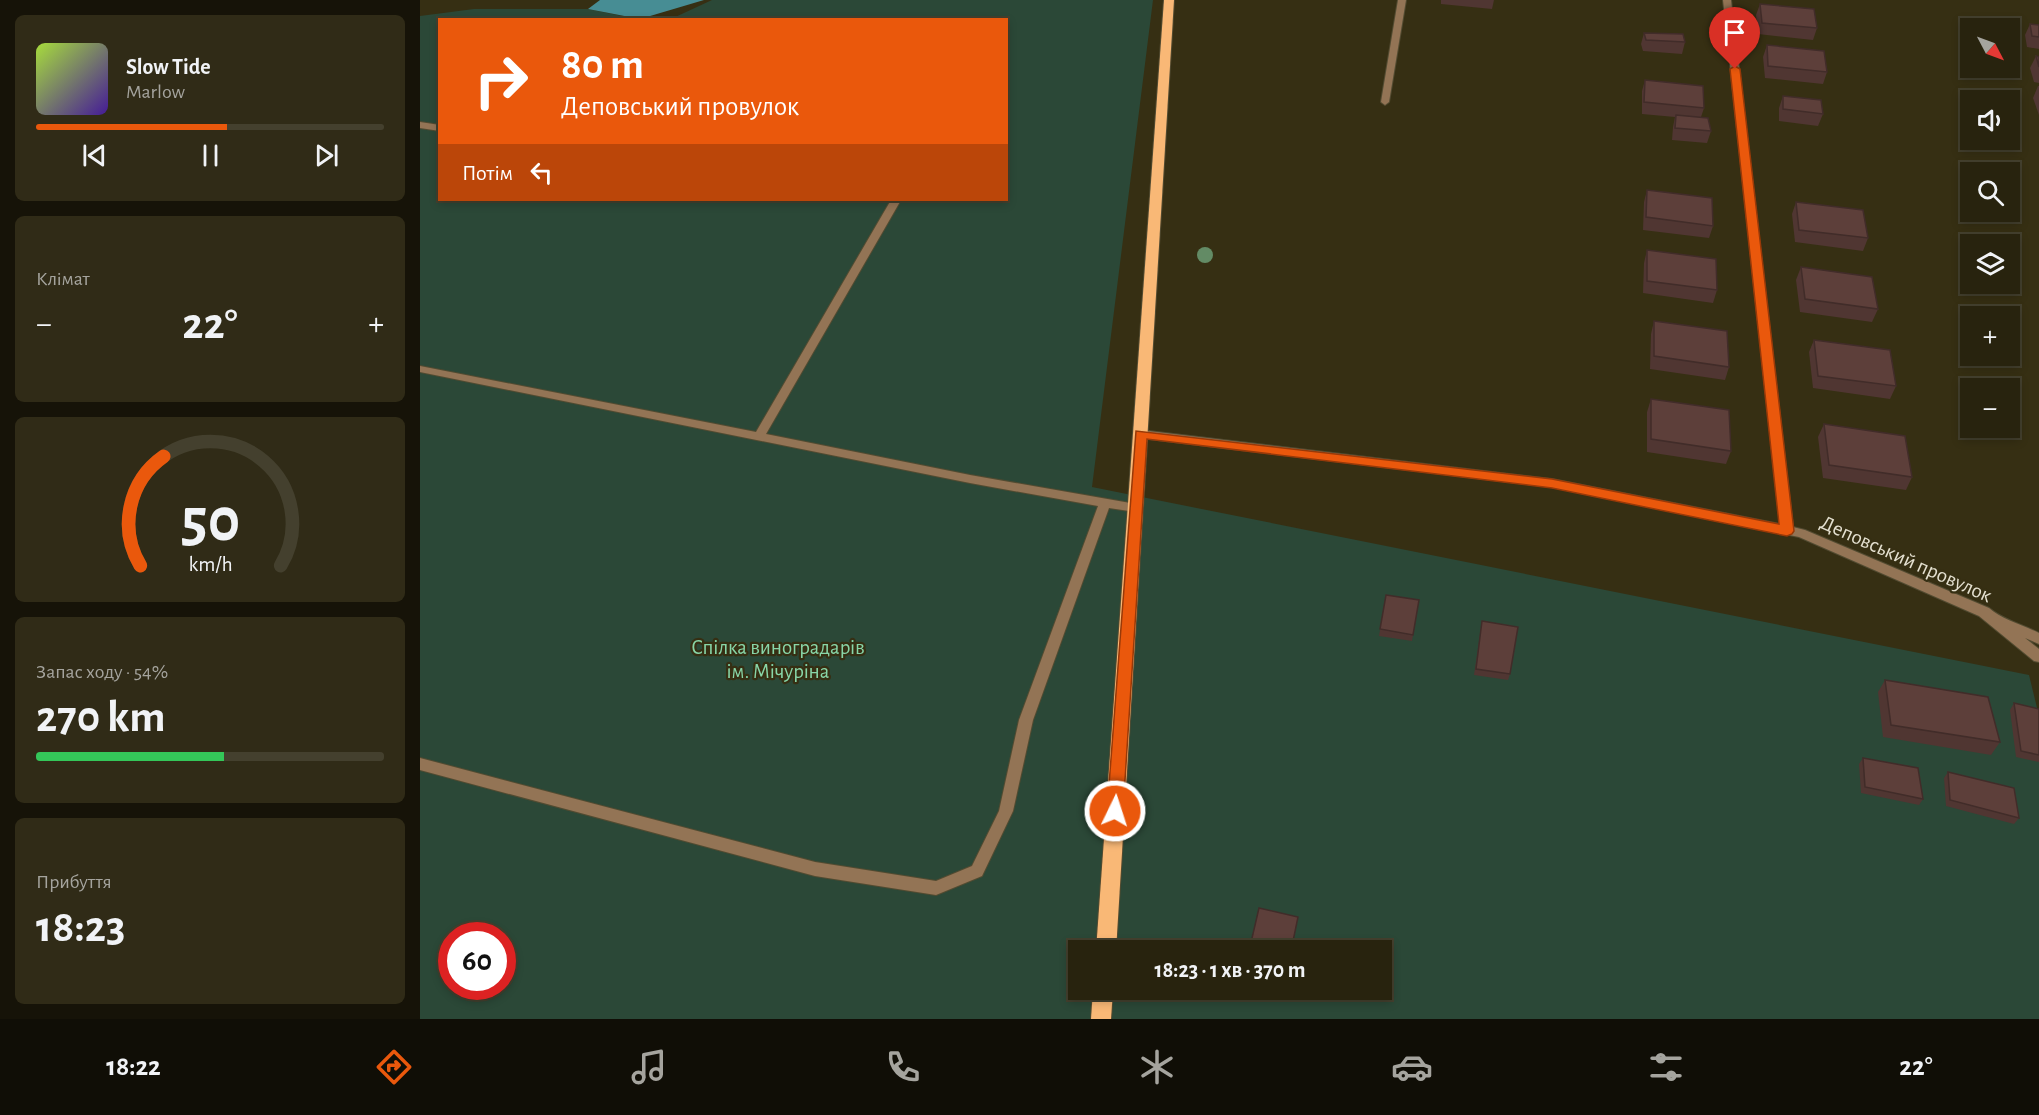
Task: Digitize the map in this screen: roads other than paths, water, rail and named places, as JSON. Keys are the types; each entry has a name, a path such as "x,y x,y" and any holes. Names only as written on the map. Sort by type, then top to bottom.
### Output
{"main road":[{"path":"1107,940 1169,0"},
{"path":"1101,1019 1102,1000"}],"street":[{"path":"1385,102 1402,0"},
{"path":"1727,0 1787,531"},
{"path":"420,125 438,128"},
{"path":"759,437 895,201"},
{"path":"420,369 759,437 1136,508"},
{"name":"Деповський провулок","path":"1140,434 1552,483 1801,533 1984,612 2039,657"},
{"path":"420,764 815,869 936,888 977,871 1006,811 1026,720 1105,503"},
{"path":"1984,612 2039,639"}],"water":[{"path":"600,0 704,0 643,18 588,9"}],"park label":[{"name":"Спілка виноградарів ім. Мічуріна","path":"778,659"}]}
